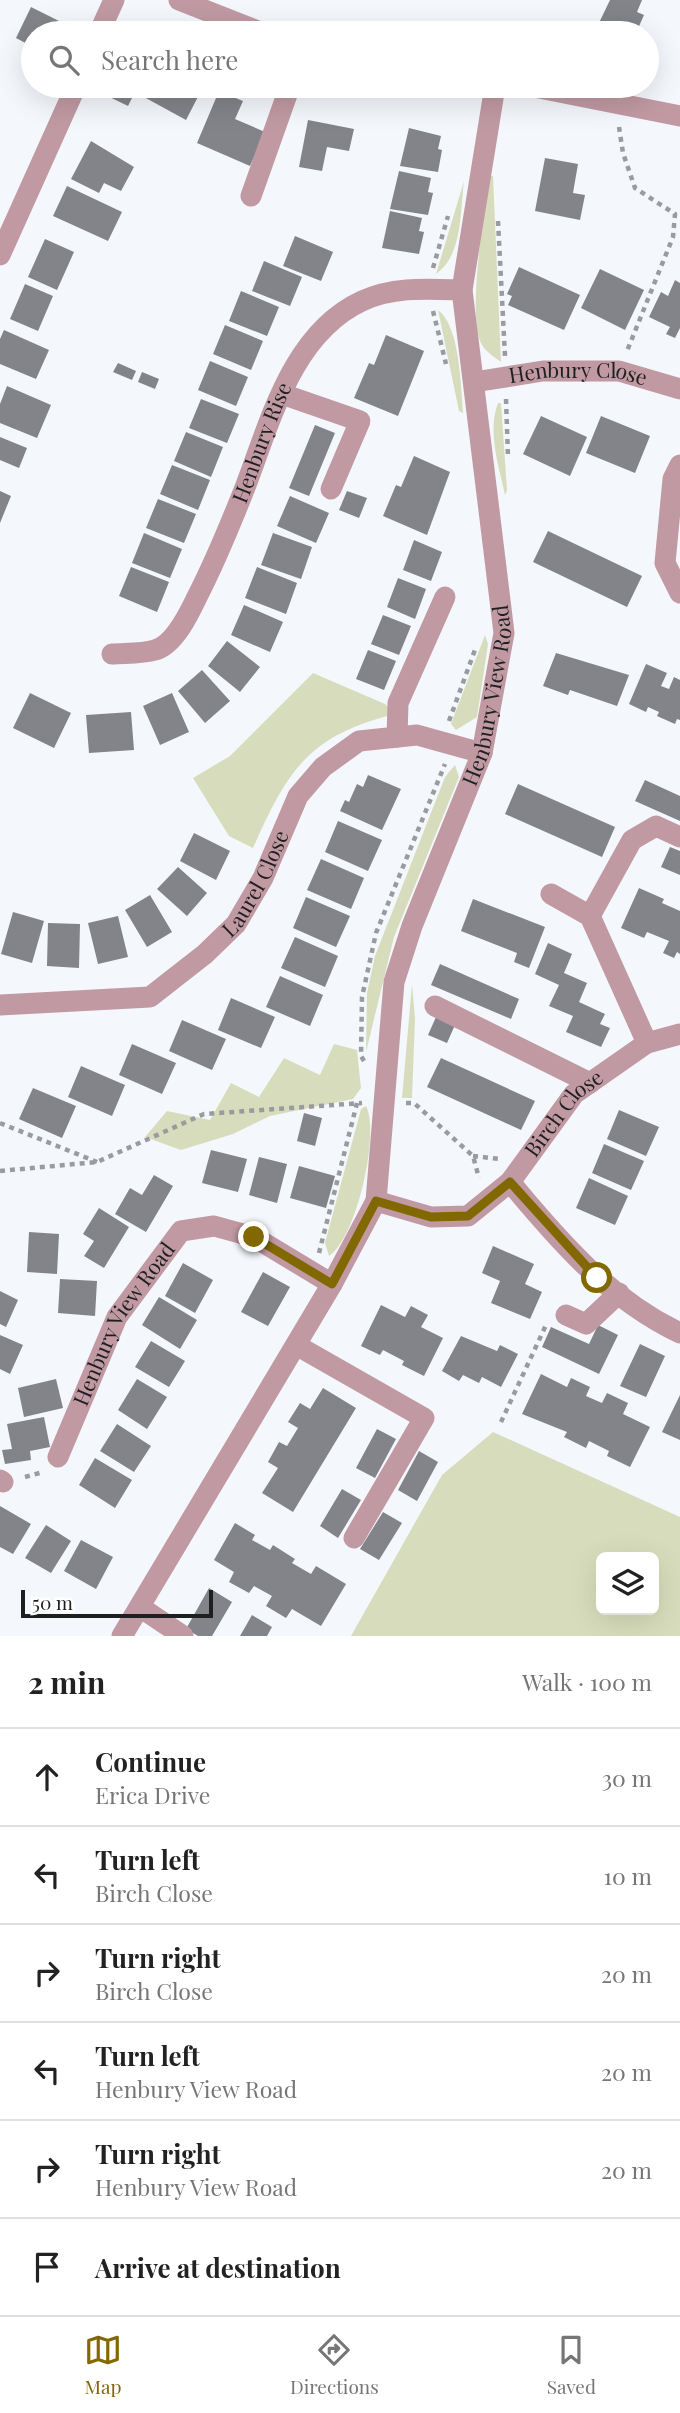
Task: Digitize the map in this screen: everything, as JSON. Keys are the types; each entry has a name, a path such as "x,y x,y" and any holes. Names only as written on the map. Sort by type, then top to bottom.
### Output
{"street":[{"path":"104,21 114,0"},
{"path":"179,0 232,21"},
{"path":"0,255 71,98"},
{"path":"251,196 286,98"},
{"name":"Henbury View Road","path":"122,1636 296,1345 325,1279 376,1201 387,1101 387,1038 394,982 412,926 482,753 504,633 462,290 493,98"},
{"path":"594,98 679,113"},
{"name":"Henbury Rise","path":"113,654 157,650 173,636 191,610 219,553 282,394 307,348 324,328 345,310 387,293 414,289 462,290"},
{"name":"Henbury Close","path":"474,382 543,370 619,371 680,389"},
{"path":"282,394 360,421 331,489"},
{"path":"680,465 673,479 666,563 680,593"},
{"path":"397,737 398,704 445,597"},
{"name":"Laurel Close","path":"0,1005 150,997 205,954 236,924 263,878 298,796 323,767 359,741 417,735 482,753"},
{"path":"590,916 632,840 656,826 680,837"},
{"path":"551,894 590,916 647,1043"},
{"path":"435,1006 590,1083"},
{"name":"Birch Close","path":"376,1201 431,1217 468,1216 510,1182 575,1094 647,1043 680,1034"},
{"path":"510,1182 597,1278 663,1325 680,1333"},
{"name":"Henbury View Road","path":"58,1457 117,1317 181,1231 215,1226 254,1237 325,1279"},
{"path":"557,1318 586,1324 619,1293"},
{"path":"296,1345 424,1418 354,1538"},
{"path":"139,1607 183,1636"}],"path":[{"path":"615,102 623,153 635,188 675,214 673,237 619,371"},
{"path":"498,211 509,470"},
{"path":"441,742 478,642"},
{"path":"0,1171 97,1162 204,1114 387,1101 414,1104 473,1156 480,1181 481,1205"},
{"path":"325,1279 320,1247 357,1103"},
{"path":"0,1123 97,1162"},
{"path":"501,1422 557,1318"},
{"path":"2,1481 48,1470 58,1457"}],"green space":[{"path":"488,175 493,176 501,362 481,343 477,328 476,286"},
{"path":"464,181 456,244 445,266 436,274"},
{"path":"438,310 451,329 455,343 463,413 459,411"},
{"path":"498,403 501,403 507,490 505,495 494,437"},
{"path":"485,635 488,644 477,717 456,730 451,724"},
{"path":"313,673 385,704 391,710 387,716 337,735 302,762 276,799 253,848 229,836 193,778 230,756"},
{"path":"455,765 459,777 394,937 366,1052 367,993 375,956 445,777"},
{"path":"412,984 415,1019 412,1098 402,1098"},
{"path":"334,1044 357,1050 361,1088 353,1099 270,1116 233,1134 181,1150 145,1137 167,1111 210,1120 231,1083 259,1097 284,1058 320,1075"},
{"path":"366,1106 370,1119 370,1138 363,1184 349,1229 329,1256 325,1243 361,1109"},
{"path":"493,1432 680,1517 680,1636 351,1636 442,1475"}],"building":[{"path":"610,0 642,0 637,12 644,15 641,21 600,21"},
{"path":"31,7 59,21 24,21"},
{"path":"21,28 21,41 16,38"},
{"path":"112,98 132,98 128,106"},
{"path":"146,98 197,98 186,120"},
{"path":"216,98 236,98 243,101 235,119 265,132 250,166 197,143"},
{"path":"308,120 354,129 349,151 327,147 322,171 299,167"},
{"path":"409,128 441,136 438,149 442,150 438,172 400,166"},
{"path":"91,141 134,167 121,191 104,183 99,193 71,179"},
{"path":"545,158 578,164 573,193 585,195 580,220 535,211"},
{"path":"399,171 431,178 428,192 433,193 428,215 390,209"},
{"path":"67,186 122,212 108,241 53,216"},
{"path":"390,211 422,218 419,231 424,232 419,254 382,248"},
{"path":"295,236 333,252 321,281 283,266"},
{"path":"45,239 74,252 57,290 28,277"},
{"path":"264,261 302,277 290,306 252,291"},
{"path":"519,267 580,295 564,330 508,305 512,296 507,294"},
{"path":"600,269 644,290 625,330 581,308"},
{"path":"675,280 680,283 680,328 675,338 666,334 670,327 649,317 661,292 668,296"},
{"path":"25,284 53,296 38,331 10,319"},
{"path":"241,291 279,307 267,336 229,321"},
{"path":"225,325 263,341 251,370 213,354"},
{"path":"4,330 49,350 36,379 0,364 0,339"},
{"path":"386,335 424,351 398,416 354,398 369,363 374,365"},
{"path":"210,361 248,377 236,406 198,390"},
{"path":"118,363 136,371 132,380 113,372"},
{"path":"142,372 159,379 155,389 138,382"},
{"path":"7,386 51,405 37,438 0,423 0,404"},
{"path":"201,399 239,414 227,443 189,428"},
{"path":"541,416 587,437 570,476 523,454"},
{"path":"601,416 650,436 635,473 586,453"},
{"path":"315,425 335,433 309,496 289,488"},
{"path":"186,432 223,447 211,477 174,461"},
{"path":"0,437 27,448 19,468 0,460"},
{"path":"414,456 450,472 427,535 383,516 396,485 401,487"},
{"path":"172,465 210,480 198,510 160,494"},
{"path":"0,491 11,496 0,523"},
{"path":"347,491 367,498 359,518 339,510"},
{"path":"290,496 329,513 316,543 277,526"},
{"path":"158,499 196,514 184,543 146,528"},
{"path":"548,531 642,576 627,607 533,562"},
{"path":"144,533 182,549 170,578 132,563"},
{"path":"273,533 312,547 301,579 261,565"},
{"path":"414,540 442,552 431,581 403,570"},
{"path":"131,567 169,582 157,612 119,596"},
{"path":"257,567 297,583 286,614 245,598"},
{"path":"398,578 426,589 415,619 387,607"},
{"path":"244,605 283,622 270,652 231,635"},
{"path":"383,615 411,626 399,655 371,644"},
{"path":"227,641 260,667 240,692 208,666"},
{"path":"368,650 396,661 384,690 356,679"},
{"path":"556,653 629,675 617,706 570,690 568,695 543,686"},
{"path":"646,664 667,673 661,686 669,689 674,677 680,680 680,720 677,719 675,724 657,716 659,712 648,707 646,712 629,704"},
{"path":"202,670 230,701 205,723 178,691"},
{"path":"30,693 71,713 54,748 13,728"},
{"path":"172,693 189,732 160,745 143,706"},
{"path":"131,712 134,750 89,753 86,715"},
{"path":"368,775 401,789 382,830 340,811 345,800 349,802 357,784 363,787"},
{"path":"645,780 680,796 680,821 635,801"},
{"path":"518,784 615,827 602,857 505,814"},
{"path":"338,821 382,840 368,871 325,852"},
{"path":"194,833 230,851 216,880 180,861"},
{"path":"670,847 680,851 680,875 661,867"},
{"path":"321,859 364,878 351,909 307,890"},
{"path":"178,867 207,893 187,916 157,889"},
{"path":"639,888 664,899 662,903 680,911 680,954 677,952 674,958 663,953 669,941 647,932 644,938 621,928"},
{"path":"150,895 172,932 147,947 125,910"},
{"path":"306,897 350,916 336,947 293,928"},
{"path":"473,899 545,927 529,968 514,962 517,953 461,931"},
{"path":"13,912 44,921 32,963 1,954"},
{"path":"118,916 128,957 98,964 88,923"},
{"path":"48,923 80,924 79,968 47,966"},
{"path":"295,937 338,956 325,987 281,968"},
{"path":"548,943 572,954 564,973 587,983 579,1002 605,1014 600,1024 610,1028 601,1047 566,1032 573,1016 549,1006 559,985 535,974"},
{"path":"440,964 519,999 511,1019 431,985"},
{"path":"280,976 323,995 310,1026 266,1007"},
{"path":"231,998 275,1017 261,1048 218,1030"},
{"path":"436,1017 455,1025 447,1043 428,1035"},
{"path":"182,1020 226,1039 212,1070 169,1051"},
{"path":"132,1044 176,1063 162,1094 119,1075"},
{"path":"441,1058 535,1101 521,1130 427,1087"},
{"path":"81,1066 125,1085 112,1116 68,1097"},
{"path":"33,1088 76,1106 62,1138 19,1119"},
{"path":"619,1110 659,1127 646,1156 607,1139"},
{"path":"304,1113 322,1118 315,1146 297,1141"},
{"path":"604,1144 644,1161 631,1190 592,1173"},
{"path":"211,1150 247,1159 238,1192 202,1183"},
{"path":"259,1157 287,1164 277,1203 249,1195"},
{"path":"299,1166 335,1176 326,1208 290,1198"},
{"path":"154,1175 173,1186 146,1232 115,1214 130,1188 142,1195"},
{"path":"589,1178 628,1196 615,1225 576,1208"},
{"path":"99,1208 129,1227 104,1268 84,1256 94,1241 83,1234"},
{"path":"29,1232 59,1234 57,1274 27,1272"},
{"path":"493,1246 534,1264 525,1284 542,1292 530,1319 491,1303 500,1281 482,1273"},
{"path":"183,1263 213,1280 195,1313 165,1296"},
{"path":"263,1272 290,1287 268,1326 241,1312"},
{"path":"60,1279 97,1281 95,1316 58,1313"},
{"path":"0,1291 18,1300 6,1327 0,1324"},
{"path":"159,1297 197,1320 180,1349 142,1325"},
{"path":"381,1305 405,1317 411,1306 428,1315 421,1327 443,1338 424,1376 402,1365 404,1361 383,1350 380,1355 361,1346"},
{"path":"598,1325 618,1335 599,1374 542,1347 551,1327 589,1344"},
{"path":"0,1335 23,1345 10,1374 0,1369"},
{"path":"461,1336 497,1351 500,1345 518,1354 501,1387 482,1377 479,1383 463,1375 459,1381 442,1371"},
{"path":"151,1341 185,1361 169,1387 135,1367"},
{"path":"640,1344 665,1356 646,1397 620,1386"},
{"path":"541,1374 567,1387 571,1378 590,1387 586,1396 602,1403 607,1393 628,1403 623,1414 650,1427 630,1467 607,1456 609,1451 589,1441 586,1448 564,1437 567,1432 522,1414"},
{"path":"56,1379 63,1408 24,1417 18,1388"},
{"path":"137,1379 167,1397 147,1429 118,1410"},
{"path":"323,1388 356,1408 293,1512 262,1493 278,1468 268,1462 279,1442 287,1446 298,1428 288,1422 300,1403 310,1409"},
{"path":"680,1395 680,1440 662,1432"},
{"path":"44,1417 50,1447 30,1451 31,1460 5,1464 2,1450 12,1449 7,1424"},
{"path":"117,1424 151,1446 134,1472 100,1451"},
{"path":"377,1429 396,1439 375,1478 356,1468"},
{"path":"419,1451 438,1462 417,1501 398,1490"},
{"path":"95,1458 132,1480 115,1508 79,1485"},
{"path":"342,1489 361,1500 338,1538 320,1526"},
{"path":"0,1506 31,1524 13,1554 0,1547"},
{"path":"383,1512 402,1523 379,1560 360,1549"},
{"path":"235,1523 255,1535 252,1540 270,1550 273,1545 295,1559 292,1563 311,1574 316,1566 346,1584 321,1626 292,1609 286,1618 266,1606 272,1596 254,1586 249,1593 229,1582 234,1572 214,1560"},
{"path":"46,1525 71,1541 51,1573 25,1558"},
{"path":"81,1540 113,1557 96,1589 64,1571"},
{"path":"209,1588 232,1602 212,1636 198,1636 186,1629"},
{"path":"252,1615 272,1627 267,1636 240,1636"}],"route":[{"path":"254,1237 332,1284 376,1201 431,1217 468,1216 510,1182 597,1278"}]}
